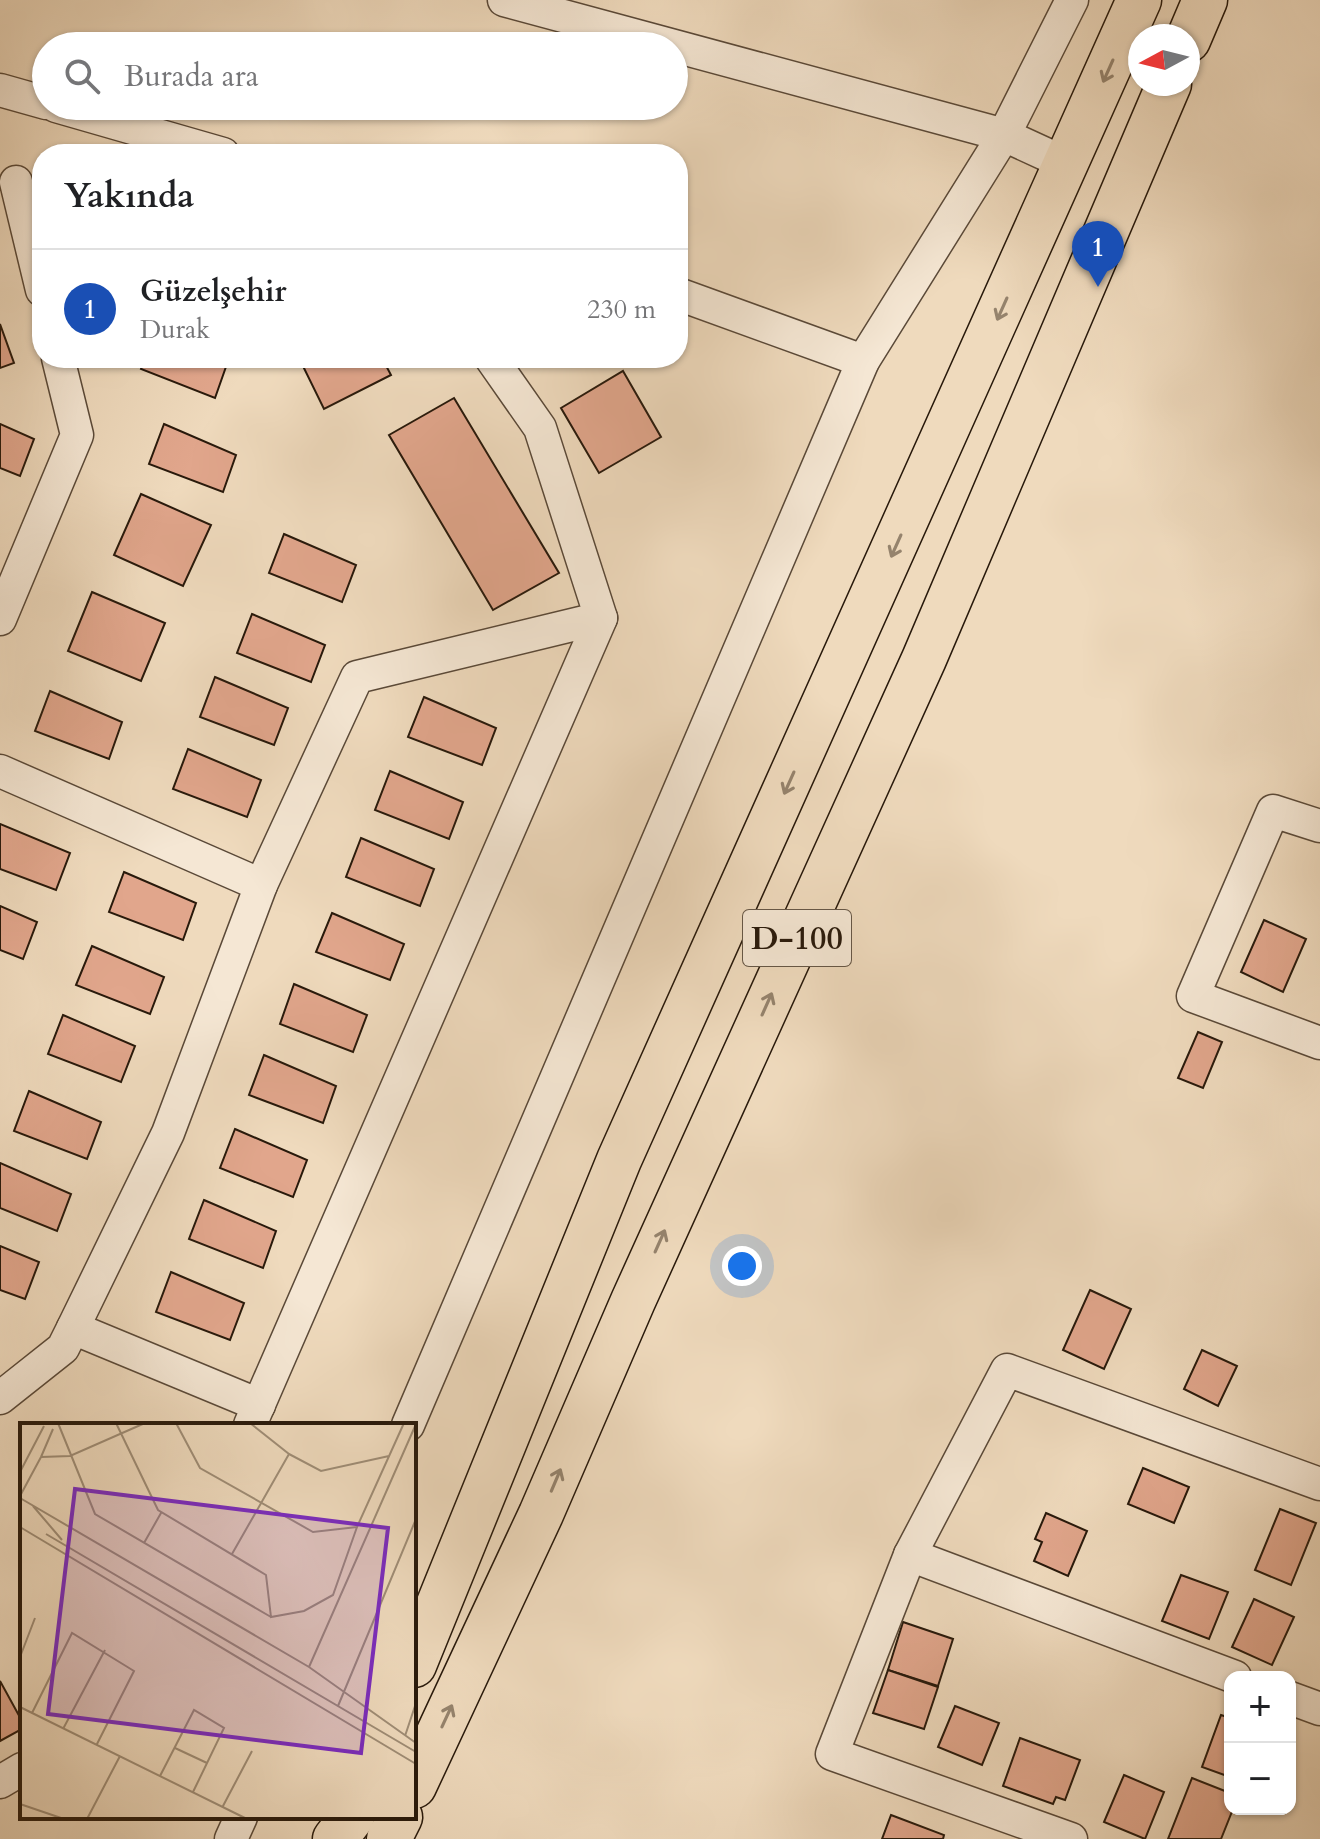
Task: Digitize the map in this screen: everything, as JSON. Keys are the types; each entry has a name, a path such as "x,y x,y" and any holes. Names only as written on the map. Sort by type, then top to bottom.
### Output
{"highway":[{"name":"D-100","path":"416,1660 619,1160 1139,0"},
{"path":"1195,24 1205,0"},
{"name":"D-100","path":"416,1782 541,1514 633,1301 924,659 1164,96"},
{"path":"335,1839 350,1819"},
{"path":"343,1839 351,1819"},
{"path":"389,1839 399,1819"}],"street":[{"path":"504,0 623,32"},
{"path":"409,1423 863,361 1004,135 1072,0"},
{"path":"688,50 1004,135 1067,164"},
{"path":"0,90 32,99"},
{"path":"105,120 188,144"},
{"path":"19,182 32,243"},
{"path":"688,298 863,361"},
{"path":"0,619 77,435 60,368"},
{"path":"73,1328 254,1415 601,618 540,428 498,368"},
{"path":"0,1398 63,1348 73,1328 168,1133 261,885 357,677 601,618"},
{"path":"0,771 261,885"},
{"path":"1320,826 1273,811 1193,996 1320,1043"},
{"path":"1071,1839 832,1754 910,1555 1007,1370 1320,1484"},
{"path":"910,1555 1224,1673"},
{"path":"1296,1700 1320,1709"},
{"path":"0,1782 20,1770"},
{"path":"231,1839 240,1819"}],"building":[{"path":"0,324 14,363 0,368"},
{"path":"141,368 226,368 215,398"},
{"path":"304,368 387,368 391,375 324,409"},
{"path":"623,371 661,437 599,473 561,408"},
{"path":"454,398 559,573 493,610 389,435"},
{"path":"0,424 34,439 20,476 0,468"},
{"path":"164,424 236,455 223,492 149,464"},
{"path":"141,494 211,525 183,586 114,555"},
{"path":"284,534 356,565 342,602 269,573"},
{"path":"92,592 165,623 141,681 68,651"},
{"path":"252,614 325,645 311,682 237,653"},
{"path":"215,677 288,708 274,745 200,717"},
{"path":"50,691 122,722 109,759 35,731"},
{"path":"424,697 496,728 482,765 408,737"},
{"path":"188,749 261,780 247,817 173,789"},
{"path":"390,771 463,802 449,839 375,810"},
{"path":"0,824 70,853 56,890 0,869"},
{"path":"361,838 434,869 420,906 346,877"},
{"path":"124,872 196,903 183,940 109,912"},
{"path":"0,906 37,922 23,959 0,950"},
{"path":"332,913 404,944 390,980 316,952"},
{"path":"1264,920 1306,939 1283,992 1241,972"},
{"path":"92,946 164,977 150,1014 76,985"},
{"path":"294,984 367,1015 353,1052 280,1024"},
{"path":"63,1015 135,1046 121,1082 48,1054"},
{"path":"1198,1032 1222,1042 1203,1088 1178,1078"},
{"path":"264,1055 336,1086 323,1123 249,1095"},
{"path":"29,1091 101,1122 87,1159 14,1131"},
{"path":"235,1129 307,1160 293,1197 220,1168"},
{"path":"0,1163 71,1194 57,1231 0,1208"},
{"path":"204,1200 276,1231 263,1268 189,1239"},
{"path":"0,1246 39,1262 25,1299 0,1290"},
{"path":"171,1272 244,1303 230,1340 156,1312"},
{"path":"1090,1290 1131,1309 1104,1369 1063,1350"},
{"path":"1202,1350 1237,1366 1218,1406 1184,1389"},
{"path":"1143,1468 1189,1487 1174,1523 1128,1504"},
{"path":"1280,1509 1316,1523 1291,1585 1255,1570"},
{"path":"1046,1513 1087,1531 1068,1576 1034,1561 1042,1542 1035,1539"},
{"path":"1181,1575 1228,1592 1209,1639 1162,1621"},
{"path":"1254,1599 1294,1617 1272,1665 1232,1647"},
{"path":"903,1622 953,1639 938,1686 888,1670"},
{"path":"888,1670 938,1687 924,1729 873,1713"},
{"path":"0,1681 20,1717 20,1730 0,1741"},
{"path":"955,1706 999,1723 982,1765 938,1747"},
{"path":"1221,1715 1224,1716 1224,1775 1202,1767"},
{"path":"1020,1738 1080,1760 1065,1800 1056,1797 1053,1804 1003,1786"},
{"path":"1124,1775 1164,1792 1145,1839 1104,1822"},
{"path":"1192,1778 1224,1791 1224,1815 1231,1815 1221,1839 1168,1839"},
{"path":"891,1815 944,1835 943,1839 882,1839"}],"place":[{"name":"Güzelşehir","path":"1098,287"}]}
